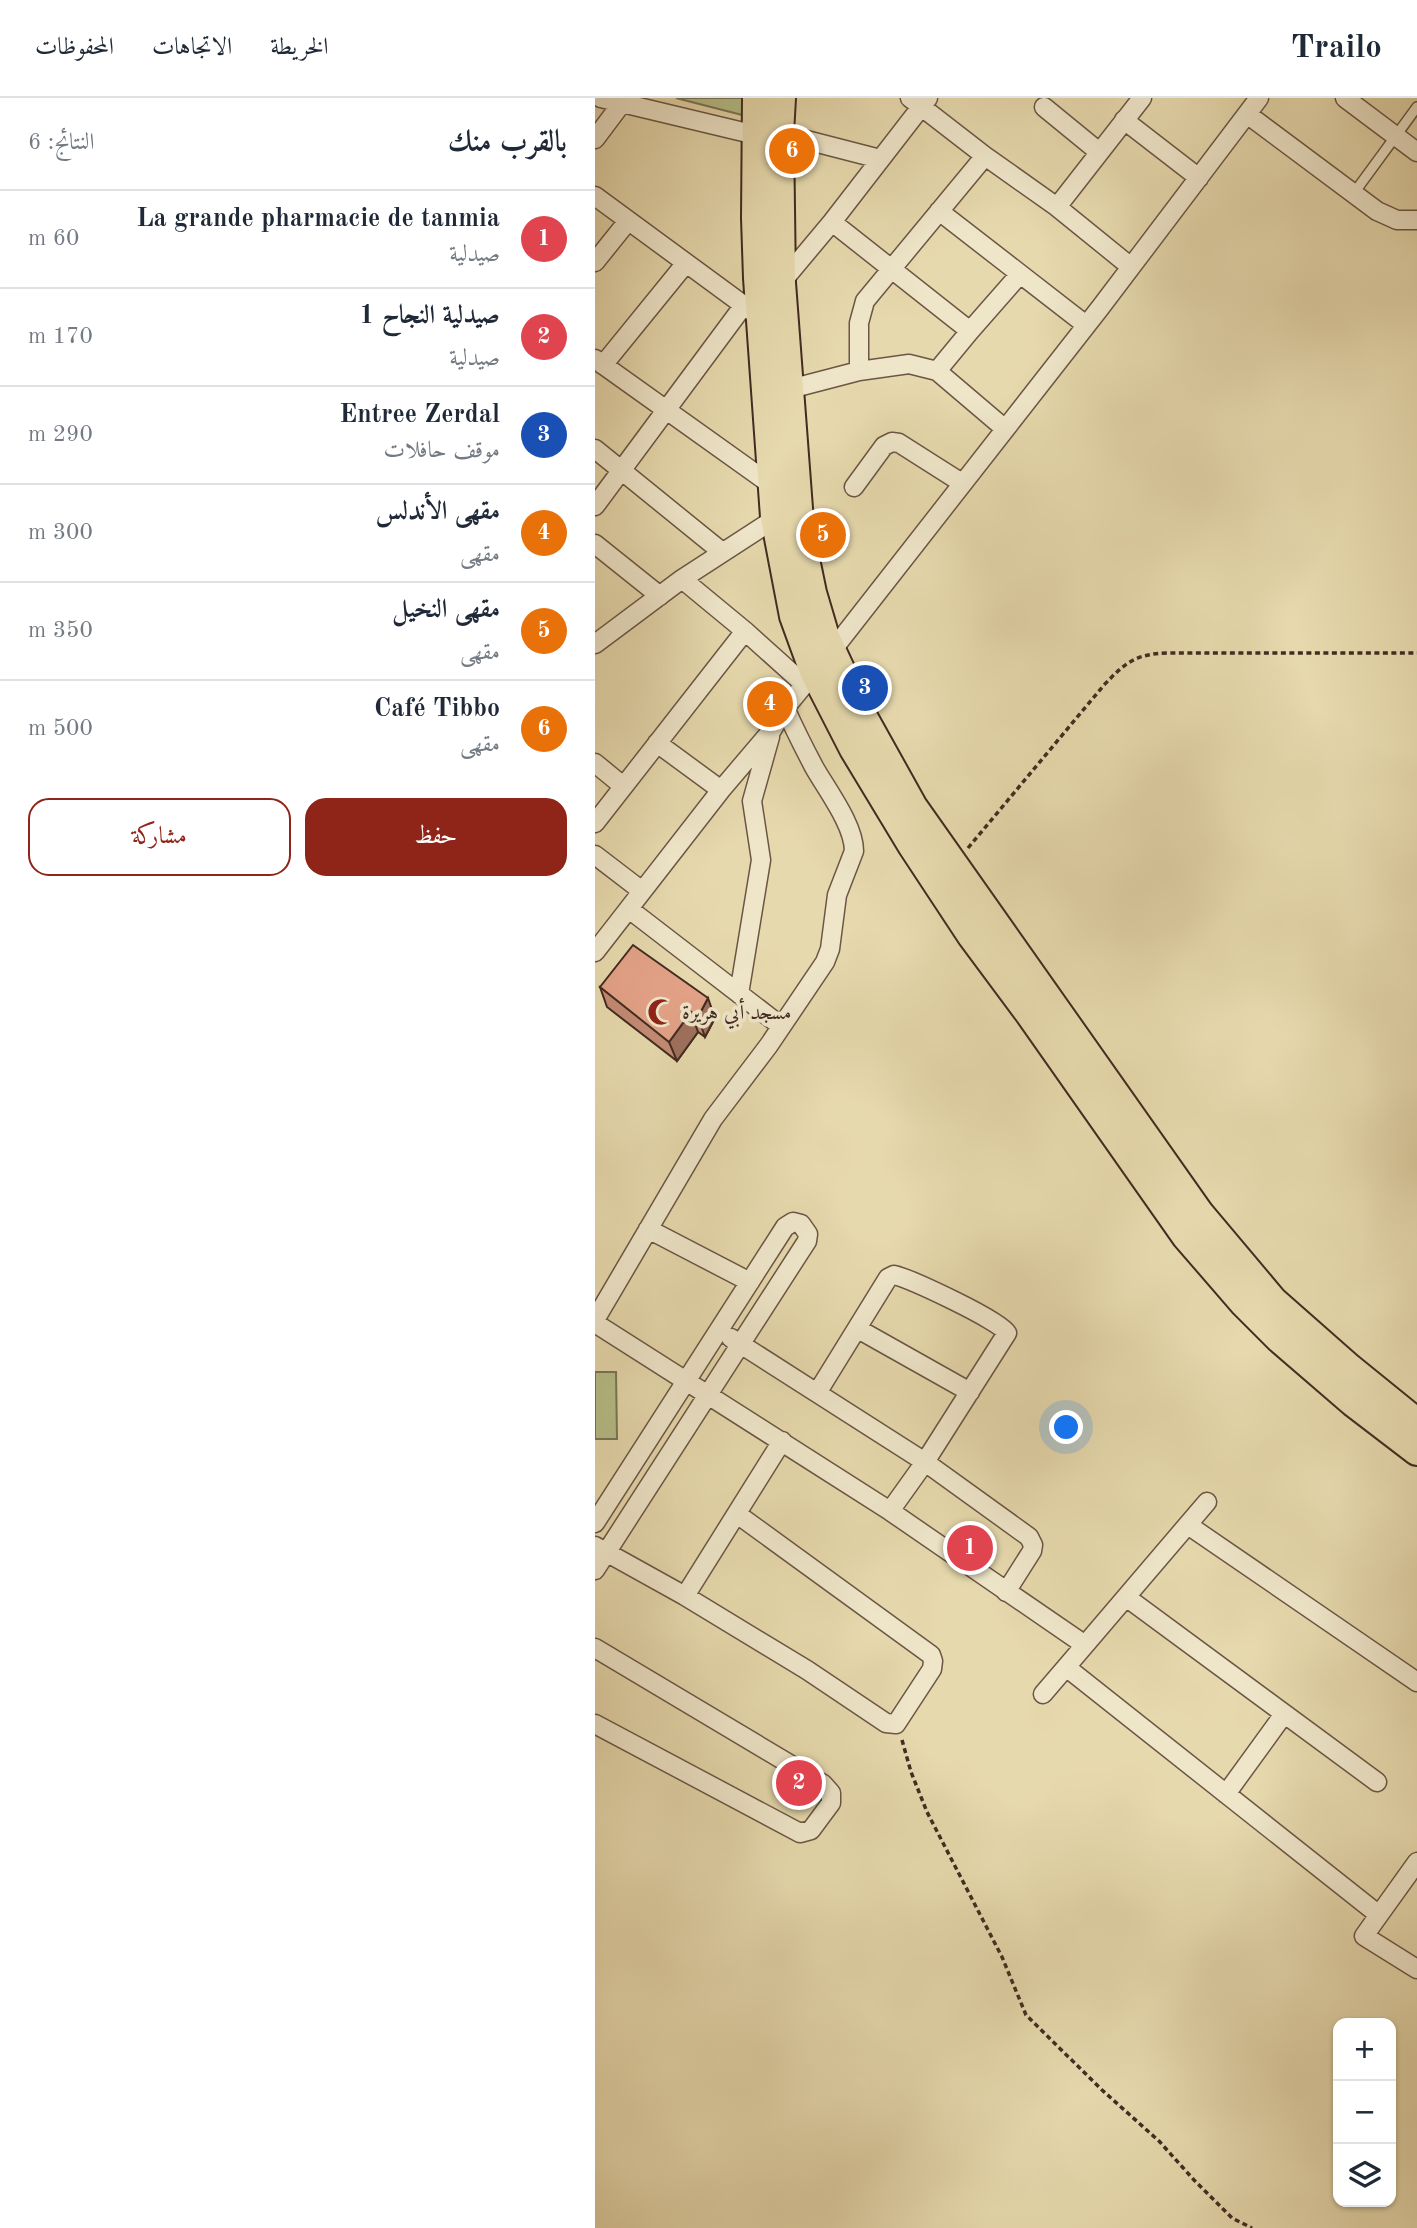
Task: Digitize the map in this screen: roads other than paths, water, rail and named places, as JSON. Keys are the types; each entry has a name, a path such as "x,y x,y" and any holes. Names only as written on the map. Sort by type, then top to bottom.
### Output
{"highway":[{"path":"757,98 767,134 790,389 786,512 795,616 816,669 860,761 972,936 1186,1236 1244,1303 1280,1339 1353,1402 1417,1451"},
{"path":"781,98 767,134 756,218 752,311 773,486 786,512"},
{"path":"816,669 882,754 913,807 1199,1213 1249,1275 1300,1326 1417,1423"}],"street":[{"path":"601,98 880,159"},
{"path":"1056,207 1142,98"},
{"path":"596,950 721,790 772,730 785,708 1086,325 1259,98"},
{"path":"1345,98 1417,152"},
{"path":"781,283 832,222 920,101 985,156 1056,207 1131,267"},
{"path":"1042,101 1099,152"},
{"path":"595,139 622,103"},
{"path":"1247,114 1386,216 1405,221 1417,220"},
{"path":"1124,120 1199,178"},
{"path":"859,370 859,323 862,307 985,156"},
{"path":"595,196 752,311 666,411 595,506"},
{"path":"939,211 1086,325"},
{"path":"595,262 628,221"},
{"path":"832,222 969,331"},
{"path":"686,263 599,362 773,486"},
{"path":"937,371 1020,274"},
{"path":"790,389 859,370 909,364 937,371 1005,428"},
{"path":"854,487 884,446 892,442 899,443 962,483"},
{"path":"595,449 722,552"},
{"path":"595,643 682,579 786,512"},
{"path":"595,544 660,596"},
{"path":"682,579 745,631 816,669"},
{"path":"595,823 745,631"},
{"path":"785,708 810,759 850,829 854,851 837,895 830,949 825,961 781,1026 713,1119 595,1322 890,1511 1085,1645"},
{"path":"739,994 761,860 752,801 772,730"},
{"path":"657,743 721,790"},
{"path":"595,763 623,786"},
{"path":"595,855 642,891"},
{"path":"629,908 781,1026"},
{"path":"595,1523 787,1224 797,1223 805,1227 807,1241 708,1395 601,1550 595,1570"},
{"path":"648,1229 750,1282"},
{"path":"817,1393 888,1278 894,1275 1001,1325 1007,1331 1007,1335 925,1462 890,1511"},
{"path":"858,1329 970,1392"},
{"path":"719,1331 925,1462 1032,1542 1032,1551 1006,1592"},
{"path":"685,1596 782,1441"},
{"path":"1043,1694 1207,1502"},
{"path":"601,1550 685,1596 807,1670 887,1723 896,1724 932,1669 931,1655 737,1514"},
{"path":"1188,1525 1417,1682"},
{"path":"1126,1597 1377,1782"},
{"path":"595,1648 823,1784 831,1793 831,1803 811,1830 800,1833 595,1724"},
{"path":"1066,1667 1379,1915"},
{"path":"1226,1794 1284,1714"},
{"path":"1417,1862 1364,1936 1417,1969"}],"lane":[{"path":"1354,193 1417,107"}],"place":[{"name":"Café Tibbo","path":"792,151"},
{"name":"مقهى النخيل","path":"823,535"},
{"name":"Entree Zerdal","path":"865,688"},
{"name":"مقهى الأندلس","path":"770,704"},
{"name":"مسجد أبي هريرة","path":"661,1012"},
{"name":"La grande pharmacie de tanmia","path":"970,1548"},
{"name":"صيدلية النجاح 1","path":"799,1783"}]}
